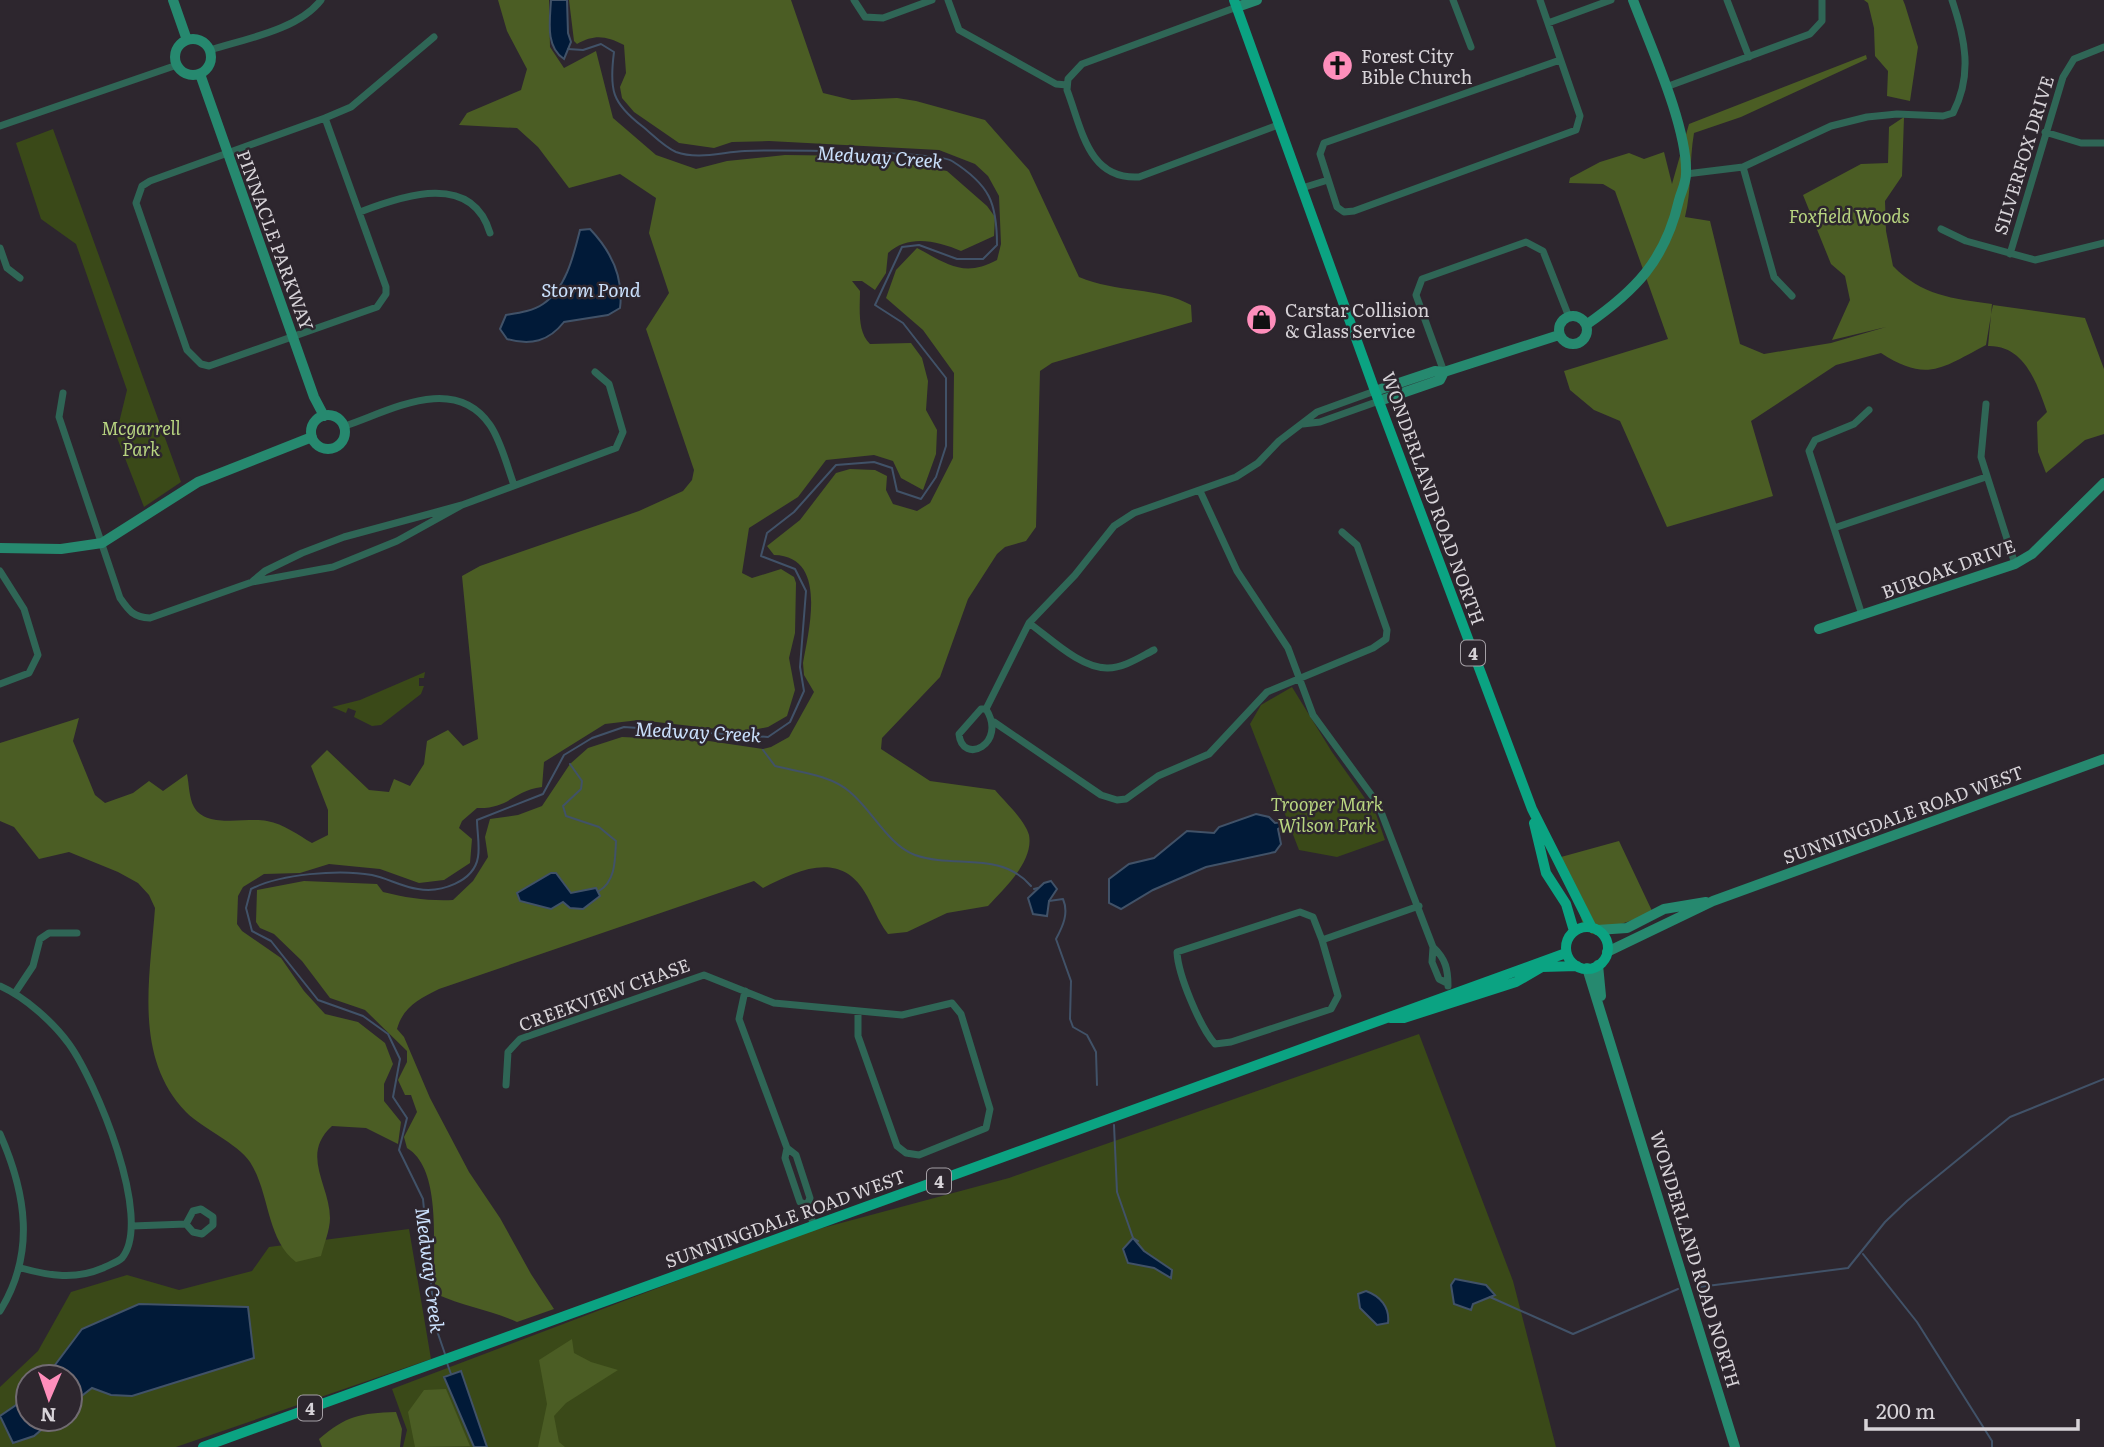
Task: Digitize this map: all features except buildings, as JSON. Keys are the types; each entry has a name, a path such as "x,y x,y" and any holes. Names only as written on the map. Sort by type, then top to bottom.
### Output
{"main road":[{"name":"WONDERLAND ROAD NORTH","path":"1236,4 1377,396 1532,809 1595,929"},
{"name":"WONDERLAND ROAD NORTH","path":"1532,809 1539,853 1546,873 1566,904 1574,931"},
{"path":"1595,929 1574,931 1567,941 1566,953 1587,966 1607,952"},
{"name":"4","path":"1595,929 1607,943 1607,952"},
{"name":"4","path":"1449,988 1566,953"},
{"name":"SUNNINGDALE ROAD WEST","path":"1390,1018 1404,1018 1516,982 1542,967 1587,966"},
{"name":"SUNNINGDALE ROAD WEST","path":"203,1447 1390,1018 1400,1010 1449,988"}],"street":[{"path":"173,0 187,40"},
{"path":"210,50 286,24 313,11 321,0"},
{"path":"854,0 865,17 883,18 932,0"},
{"path":"948,0 958,30 1056,84 1066,85"},
{"path":"1257,0 1236,4 1082,64 1073,71 1066,85 1095,162 1109,173 1126,177 1139,177 1278,125"},
{"path":"1453,0 1471,47"},
{"path":"1540,0 1580,116 1579,127 1572,133 1354,211 1344,212 1337,207 1320,154 1324,143 1560,60"},
{"path":"1548,23 1611,0"},
{"path":"1586,325 1621,301 1647,274 1673,229 1686,174 1667,87 1633,0"},
{"path":"1727,0 1749,57"},
{"path":"1667,87 1819,28 1824,15 1822,0"},
{"path":"1686,174 1743,167 1843,123 1896,114 1943,116 1953,113 1963,76 1966,47 1952,0"},
{"path":"325,118 386,287 382,302 377,307 209,366 201,364 187,350 136,203 142,186 351,107 434,37"},
{"path":"187,40 201,41 210,50 209,65 200,74 187,74 177,65 177,49 187,40"},
{"name":"SILVERFOX DRIVE","path":"2010,254 2068,67 2080,55 2104,47"},
{"path":"0,125 177,65"},
{"name":"PINNACLE PARKWAY","path":"200,74 295,335 314,397 324,416"},
{"path":"2046,132 2081,143 2104,144"},
{"path":"1743,167 1774,277 1792,296"},
{"path":"1302,188 1328,180"},
{"path":"360,212 413,193 427,192 464,199 478,208 490,233"},
{"path":"1941,229 1966,241 2043,260 2104,243"},
{"path":"1444,372 1416,295 1422,279 1526,242 1543,251 1569,317"},
{"path":"0,248 7,268 20,278"},
{"path":"1569,317 1579,318 1586,325 1586,334 1577,344 1568,344 1559,335 1559,326 1569,317"},
{"path":"1342,532 1357,545 1387,630 1386,639 1373,648 1298,677 1268,692 1209,754 1158,776 1126,799 1117,800 1101,795 994,722 986,709 990,695 1029,622 1075,575 1114,526 1134,513 1236,477 1258,463 1279,441 1317,412 1377,396 1435,371 1444,372 1559,335"},
{"path":"253,582 265,571 344,537 462,505 609,452 622,441 623,432 609,384 595,372"},
{"path":"63,393 59,417 120,598 130,613 139,617 150,618 253,582 333,566 397,541 462,505"},
{"path":"345,426 427,397 461,402 481,415 491,426 514,485"},
{"path":"1986,404 1981,457 2015,564"},
{"path":"1862,615 1810,460 1811,444 1861,420 1869,410"},
{"path":"324,416 339,418 345,426 343,442 334,449 323,449 312,437 315,422 324,416"},
{"path":"0,548 61,549 102,543 198,482 312,437"},
{"path":"1834,528 1986,477"},
{"name":"BUROAK DRIVE","path":"1819,629 2015,564 2032,554 2104,483"},
{"path":"1200,491 1228,554 1258,606 1288,648 1312,715 1378,804 1419,906 1433,947 1432,962 1439,979 1449,988"},
{"path":"0,571 23,609 38,655 29,673 0,684"},
{"path":"1029,622 1089,665 1107,668 1122,666 1154,650"},
{"path":"986,709 981,709 959,734 960,742 965,748 978,750 985,746 994,722"},
{"name":"SUNNINGDALE ROAD WEST","path":"1607,952 1713,901 2104,760"},
{"name":"SUNNINGDALE ROAD WEST","path":"1595,929 1627,928 1664,909 1713,901"},
{"path":"1322,940 1419,906"},
{"path":"1300,912 1313,917 1322,940 1338,996 1331,1009 1231,1042 1215,1044 1198,1020 1177,952 1300,912"},
{"path":"15,993 33,966 40,939 49,933 77,933"},
{"name":"WONDERLAND ROAD NORTH","path":"1587,966 1735,1447"},
{"name":"CREEKVIEW CHASE","path":"506,1086 508,1052 520,1039 694,976 713,976 774,1003 902,1015 952,1003 961,1014 990,1109 986,1128 919,1155 901,1150 897,1146 858,1036 858,1011"},
{"path":"0,986 15,993 69,1044 102,1106 124,1174 132,1226 129,1243 121,1259 87,1275 56,1277 21,1268"},
{"path":"745,991 739,1019 787,1147 796,1155 810,1198 807,1206 814,1226"},
{"path":"0,1134 11,1158 24,1208 25,1232 21,1268 0,1311"},
{"path":"132,1226 186,1224"}],"green space":[{"path":"498,0 549,0 550,47 564,68 596,51 613,118 656,155 696,169 727,161 785,155 863,156 947,171 987,206 995,217 994,236 961,251 933,242 905,243 888,253 886,273 875,290 862,281 852,281 860,291 861,326 870,344 911,343 922,358 928,381 926,410 937,430 936,454 923,490 901,478 893,461 874,455 826,460 798,497 749,528 742,573 752,578 781,569 794,577 796,583 795,633 789,658 795,690 787,716 768,727 743,732 639,720 605,724 544,762 542,787 524,792 497,806 477,808 462,821 459,828 472,839 470,863 444,880 419,883 380,869 329,864 300,873 264,874 243,887 238,896 237,924 242,931 281,958 304,991 325,1014 358,1022 385,1043 393,1064 384,1084 384,1101 401,1122 398,1144 366,1128 332,1126 318,1148 317,1159 329,1206 328,1232 321,1256 296,1262 279,1241 250,1162 237,1149 186,1112 169,1090 158,1067 149,1016 155,908 149,895 138,883 118,872 69,852 39,859 14,827 0,821 0,743 79,718 73,741 95,795 105,803 133,793 149,781 163,791 187,774 192,803 200,814 217,820 273,822 312,843 328,835 328,810 311,766 327,750 369,790 389,792 394,779 410,786 424,764 427,741 448,730 463,746 478,739 462,576 480,566 639,511 683,491 692,480 694,470 646,329 669,293 649,233 656,198 620,174 569,188 538,147 517,128 459,125 467,113 521,90 527,69 507,31"},
{"path":"569,0 791,0 823,93 852,100 897,98 916,101 985,120 1029,170 1079,277 1108,286 1179,299 1191,305 1192,322 1052,363 1040,371 1036,527 1026,541 1005,547 997,554 968,599 940,677 882,738 881,749 930,781 995,790 1023,823 1029,835 1027,855 1016,874 988,906 947,913 907,932 888,934 854,878 842,871 816,868 763,888 754,881 439,989 419,1000 403,1015 397,1029 404,1037 430,1098 469,1172 554,1309 517,1322 436,1294 431,1194 427,1175 419,1159 407,1148 404,1137 417,1112 411,1095 405,1095 398,1080 407,1062 407,1051 365,1010 330,998 302,961 274,934 260,928 256,922 257,890 304,881 377,884 383,892 392,894 453,900 473,881 488,857 485,837 490,819 518,815 542,806 570,764 588,748 622,737 709,741 763,749 789,737 814,692 804,675 803,663 809,632 811,597 802,568 791,559 774,555 767,546 800,520 836,473 850,469 875,470 887,476 886,490 893,504 917,511 930,503 953,458 954,373 923,330 886,298 896,270 917,248 947,264 975,268 997,260 1001,244 999,196 988,176 975,164 939,150 769,141 732,142 714,148 679,143 634,112 622,98 620,87 626,73 624,45 600,37 577,44 574,41"},
{"path":"1864,0 1903,0 1918,47 1910,101 1887,96 1888,71 1875,56 1874,28 1868,3"},
{"name":"Foxfield Woods","path":"1866,55 1867,59 1741,117 1694,133 1685,217 1710,221 1740,344 1764,354 1831,343 1886,327 1832,340 1850,300 1845,276 1831,264 1803,195 1861,164 1888,163 1889,127 1904,117 1902,176 1885,201 1886,231 1893,266 1915,283 1938,294 1992,304 1991,314 1993,305 2085,318 2104,369 2104,434 2085,440 2046,473 2038,452 2037,422 2047,412 2034,379 2020,359 2001,347 1988,346 1991,315 1986,345 1946,366 1923,370 1911,368 1881,353 1836,365 1751,421 1773,496 1667,527 1620,421 1594,410 1570,390 1564,371 1668,339 1615,191 1603,184 1569,183 1570,178 1600,162 1629,153 1644,159 1664,152 1672,184 1689,124"},
{"name":"Mcgarrell Park","path":"53,129 181,482 144,507 116,435 127,390 76,244 41,219 16,143"},
{"path":"425,672 424,678 419,678 419,686 424,686 421,694 381,725 372,726 354,717 356,711 348,708 346,713 332,707 360,700"},
{"name":"Trooper Mark Wilson Park","path":"1292,687 1332,752 1376,814 1385,840 1337,857 1299,850 1250,724 1261,705"},
{"path":"1619,841 1653,913 1592,934 1584,927 1561,857"},
{"path":"1419,1034 1513,1281 1556,1447 403,1447 407,1430 392,1389 800,1234 1009,1178"},
{"path":"409,1229 431,1359 176,1447 0,1447 0,1387 14,1374 14,1433 84,1433 84,1363 25,1363 38,1351 71,1292 127,1275 179,1290 252,1271 269,1247"},
{"path":"572,1339 574,1353 591,1362 618,1370 566,1403 554,1416 559,1442 565,1447 538,1447 547,1404 539,1360"},
{"path":"446,1389 470,1446 415,1447 408,1412 424,1390"},
{"path":"396,1412 402,1429 400,1447 322,1447 319,1439 337,1425 363,1415"}],"water":[{"path":"551,0 567,0 568,33 571,42 564,59 558,54 551,40"},
{"name":"Storm Pond","path":"590,229 610,255 618,275 620,308 608,315 564,322 546,338 532,342 507,339 500,329 506,315 535,308 551,297 568,270 580,230"},
{"path":"1256,814 1269,817 1275,823 1283,822 1284,825 1278,829 1281,844 1275,852 1206,867 1153,890 1121,909 1109,903 1109,879 1129,864 1154,858 1187,831 1214,833 1219,827"},
{"path":"551,873 556,873 571,893 596,888 600,896 583,909 570,908 563,902 551,909 520,901 517,893"},
{"path":"1051,881 1057,889 1049,901 1047,916 1033,914 1028,898 1044,883"},
{"path":"1133,1238 1144,1251 1172,1270 1171,1278 1154,1268 1128,1263 1123,1249"},
{"path":"1455,1279 1486,1285 1495,1295 1473,1304 1471,1310 1454,1304 1451,1285"},
{"path":"1366,1291 1383,1303 1388,1323 1377,1325 1360,1308 1358,1294"},
{"path":"139,1304 248,1307 254,1358 132,1396 111,1395 92,1388 84,1394 84,1363 56,1363 82,1329"},
{"path":"461,1371 487,1447 474,1447 444,1377"},
{"path":"14,1406 14,1433 38,1433 13,1443 0,1416"}],"waterway":[{"name":"Medway Creek","path":"445,1354 435,1325 423,1199 399,1150 407,1118 393,1097 400,1059 388,1034 363,1016 318,1000 271,941 252,931 246,908 251,889 293,876 343,873 372,875 418,889 446,887 463,879 475,866 479,853 477,820 543,794 564,755 592,738 624,727 768,737 790,722 804,691 800,667 806,591 795,569 761,556 767,533 794,512 836,465 874,462 892,468 897,491 921,499 936,477 946,446 946,378 903,323 875,305 902,247 919,245 957,259 983,259 997,245 997,230 989,196 975,178 952,161 917,155 853,152 745,151 701,155 676,152 632,118 619,102 613,86 614,52 601,44 583,50 568,49"},
{"path":"763,750 775,766 814,775 842,786 858,799 888,835 905,850 930,859 991,864 1019,875 1031,886"},
{"path":"570,764 582,781 581,789 563,806 566,816 599,827 616,841 612,876 599,891"},
{"path":"1034,889 1038,888"},
{"path":"1049,901 1063,899 1065,904 1064,919 1056,939 1071,981 1070,1019 1073,1027 1087,1035 1096,1052 1097,1085"},
{"path":"1699,1287 1848,1268 1885,1222 1907,1201 2010,1117 2104,1079"},
{"path":"1114,1125 1117,1192 1133,1238 1138,1241"},
{"path":"1863,1254 1917,1322 1992,1441 1992,1447"},
{"path":"1490,1297 1573,1334 1678,1289"},
{"name":"Medway Creek","path":"447,1363 451,1374"}],"place":[{"name":"Forest City Bible Church","path":"1338,65"},
{"name":"Carstar Collision & Glass Service","path":"1262,319"}]}
